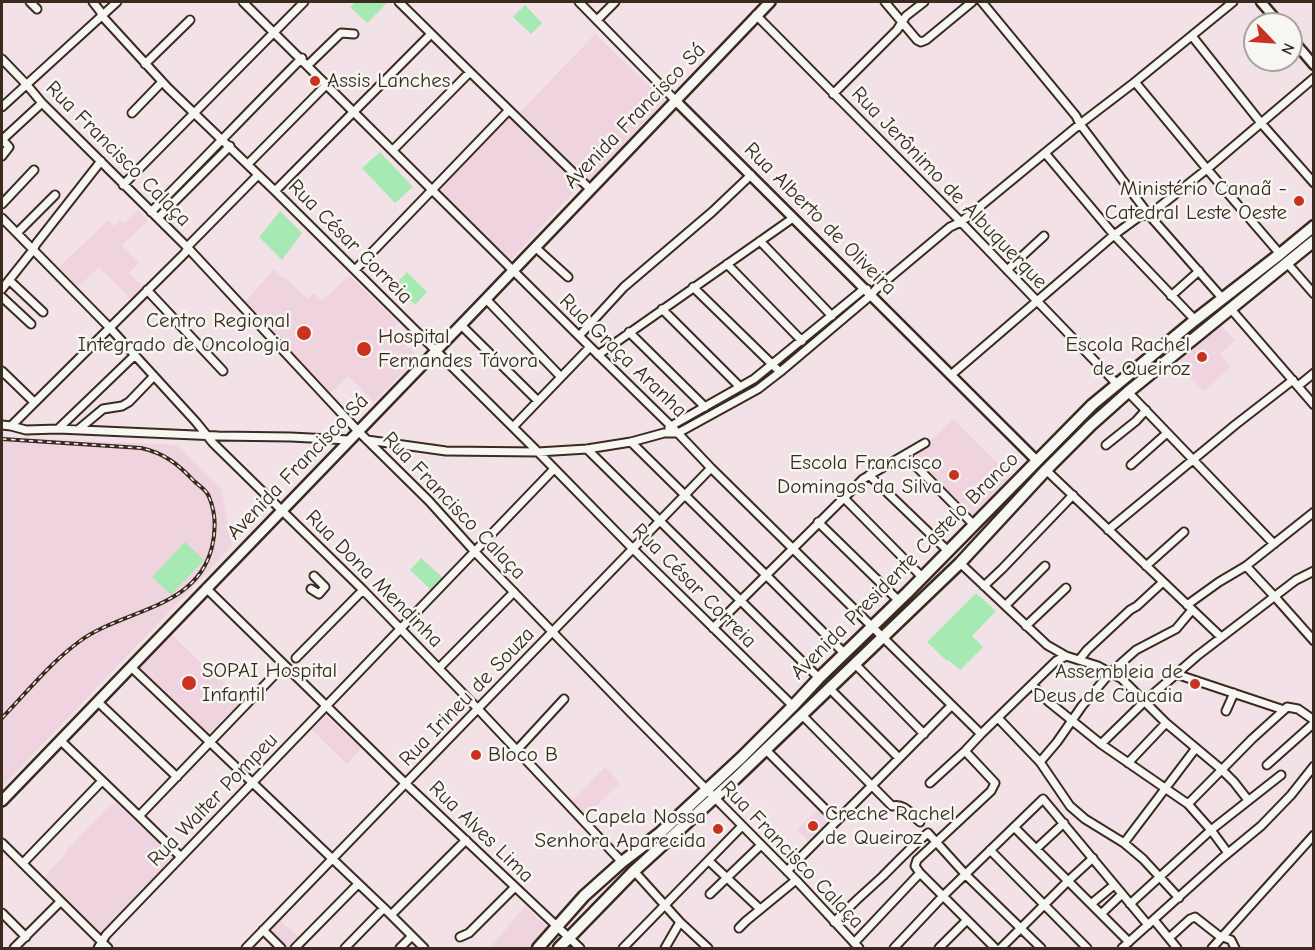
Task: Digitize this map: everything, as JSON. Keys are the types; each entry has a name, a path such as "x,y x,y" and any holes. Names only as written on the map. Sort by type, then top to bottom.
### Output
{"main road":[{"name":"Avenida Francisco Sá","path":"2,801 770,2"},
{"name":"Avenida Presidente Castelo Branco","path":"538,948 584,896 622,862 766,750 960,563 1092,424 1230,308 1284,259 1314,226"},
{"name":"Avenida Presidente Castelo Branco","path":"559,948 711,794 819,678 1092,405 1222,299 1314,241"},
{"path":"907,592 918,604"}],"street":[{"path":"30,2 37,9"},
{"name":"Rua César Correia","path":"93,2 102,16 162,82 230,146 793,706"},
{"path":"2,107 117,2"},
{"name":"Rua Graça Aranha","path":"243,2 981,734"},
{"path":"123,185 304,2"},
{"path":"399,2 590,189"},
{"name":"Rua Alberto de Oliveira","path":"579,2 793,218 870,291 1037,461"},
{"path":"597,20 615,2"},
{"path":"885,2 917,40 923,42 972,2"},
{"path":"833,93 897,30 906,16 924,2"},
{"path":"982,2 1076,116 1149,215 1222,299"},
{"path":"367,441 446,451 538,452 587,448 631,442 664,433 678,433 758,389 780,372 870,291 950,227 961,222 1233,2"},
{"name":"Rua Jerônimo de Albuquerque","path":"756,15 1117,384"},
{"path":"145,64 190,20"},
{"path":"308,64 341,33 354,34"},
{"path":"275,191 431,34"},
{"path":"1192,36 1261,123 1314,183"},
{"path":"1303,52 1314,65"},
{"path":"152,212 302,58"},
{"name":"Rua Francisco Calaça","path":"2,59 42,103 188,248 367,441 429,501 475,552 796,880 857,946"},
{"path":"393,150 470,72"},
{"path":"951,375 1114,235 1140,216 1149,215 1314,78"},
{"path":"132,113 162,82"},
{"path":"1135,82 1314,294"},
{"path":"248,164 327,84"},
{"path":"2,156 9,147 2,139 42,103"},
{"path":"355,270 509,110"},
{"path":"158,218 230,146"},
{"path":"1046,153 1114,235 1195,320"},
{"path":"2,289 101,161"},
{"path":"2,204 34,170"},
{"path":"11,426 184,253 190,244 258,175"},
{"path":"579,336 624,287 712,212 751,175"},
{"path":"17,233 56,195"},
{"name":"Rua Dona Mendinha","path":"2,218 110,328 207,435 439,668 622,862"},
{"path":"598,355 793,218"},
{"path":"1007,270 1044,236"},
{"path":"760,241 832,316"},
{"path":"535,246 568,277"},
{"path":"727,264 802,340"},
{"path":"1171,296 1199,271"},
{"path":"9,280 43,312"},
{"path":"693,287 780,372"},
{"path":"147,290 223,370"},
{"path":"664,433 671,426 754,379 832,316 870,291"},
{"path":"2,297 31,324"},
{"path":"486,299 561,377"},
{"path":"1230,308 1314,405"},
{"path":"662,309 740,387"},
{"path":"461,325 538,401"},
{"path":"629,332 705,407"},
{"path":"513,427 590,347"},
{"path":"58,429 135,355"},
{"path":"2,371 34,402"},
{"path":"1108,530 1235,425 1295,383 1314,373"},
{"path":"79,429 103,409 122,406 129,402 154,376"},
{"path":"1128,392 1274,544"},
{"path":"1106,445 1146,410"},
{"path":"2,425 26,430 79,429 349,440"},
{"path":"1131,465 1167,433"},
{"path":"631,442 844,653"},
{"path":"713,628 863,479 925,443"},
{"path":"587,448 819,678"},
{"path":"905,455 974,525"},
{"name":"Rua Irineu de Souza","path":"246,948 711,468"},
{"name":"Rua Walter Pompeu","path":"100,945 106,935 554,469"},
{"path":"1046,470 1221,637"},
{"path":"869,474 948,551"},
{"path":"984,586 1073,495"},
{"path":"844,498 922,577"},
{"path":"1040,762 1110,673 1136,650 1176,629 1190,607 1219,582 1246,566 1314,512"},
{"path":"818,522 898,600"},
{"path":"1146,566 1184,532"},
{"path":"960,563 1047,645 1066,656 1098,666 1122,679 1166,723 1221,769 1248,800"},
{"path":"1006,605 1045,566"},
{"path":"1246,566 1314,641"},
{"path":"1101,744 1144,702 1221,637 1296,580 1314,571"},
{"path":"311,589 319,594 325,587 314,576"},
{"path":"1079,660 1130,610 1163,582"},
{"name":"Rua Alves Lima","path":"206,588 406,784 580,948"},
{"path":"1026,626 1066,588"},
{"path":"296,658 363,590"},
{"path":"439,668 514,592"},
{"path":"930,783 1056,661 1066,656"},
{"path":"855,664 924,734"},
{"path":"139,816 284,665"},
{"path":"130,667 424,948"},
{"path":"1176,674 1284,710"},
{"path":"1032,685 1048,702 1101,744 1188,804 1228,853"},
{"path":"830,689 899,758"},
{"path":"1226,711 1234,693"},
{"path":"517,750 564,699"},
{"path":"98,702 177,777"},
{"path":"786,871 951,706"},
{"path":"1188,804 1221,769 1287,707 1298,709 1314,721 1267,765"},
{"path":"802,715 892,806 905,807 920,822"},
{"path":"998,718 1040,762 1070,806 1084,819 1124,843 1143,859 1179,898"},
{"path":"1128,763 1166,723"},
{"path":"60,740 181,858"},
{"path":"1124,843 1196,748"},
{"path":"766,750 837,821"},
{"path":"965,751 995,783 994,786 917,860 915,866 990,947"},
{"path":"1122,948 1261,826 1291,795 1314,766"},
{"path":"1130,904 1211,830 1281,775"},
{"path":"23,863 102,781"},
{"path":"894,948 943,896 1043,799 1148,926"},
{"path":"1036,849 1064,823"},
{"path":"623,948 742,826"},
{"path":"1014,826 1129,942"},
{"path":"834,922 928,832 966,874 1041,948"},
{"path":"1212,948 1314,835"},
{"path":"391,915 466,840"},
{"path":"2,843 100,945 108,948"},
{"path":"710,894 761,845"},
{"path":"990,850 1087,948"},
{"path":"1001,948 1093,858"},
{"path":"709,861 760,909"},
{"path":"634,871 680,922 708,948"},
{"path":"857,946 920,873"},
{"path":"740,928 796,880"},
{"path":"296,948 358,884"},
{"path":"1091,904 1114,885"},
{"path":"460,937 470,933 515,887"},
{"path":"1101,914 1122,894"},
{"path":"14,948 60,902"},
{"path":"345,948 384,908"},
{"path":"2,914 26,937"},
{"path":"1169,938 1195,917 1218,935 1231,940 1235,948"},
{"path":"1155,920 1174,947"},
{"path":"939,948 966,921"},
{"path":"665,948 680,922"},
{"path":"263,930 280,948"},
{"path":"400,948 412,936"}],"shaded area":[{"path":"595,34 665,101 590,181 520,112"},
{"path":"509,116 579,186 510,261 439,191"},
{"path":"138,210 148,221 122,245 139,263 129,273 144,289 132,301 99,267 78,287 59,267 108,220 114,226 120,219 124,223"},
{"path":"274,269 307,299 314,293 322,301 349,275 398,323 392,330 418,357 374,402 348,376 331,393 245,302"},
{"name":"Escola Rachel de Queiroz","path":"1221,325 1235,341 1220,354 1231,367 1204,391 1190,377 1193,373 1179,359"},
{"name":"Escola Francisco Domingos da Silva","path":"953,419 1011,476 973,515 914,458"},
{"path":"2,437 177,445 221,488 232,546 2,787"},
{"name":"SOPAI Hospital Infantil","path":"171,634 242,700 209,734 139,667"},
{"path":"326,715 361,749 347,764 312,730"},
{"path":"605,767 620,783 586,816 572,801"},
{"path":"115,802 173,858 102,933 44,877 65,852"},
{"name":"Creche Rachel de Queiroz","path":"817,810 829,821 809,842 797,830"},
{"path":"525,906 547,927 529,948 490,948"},
{"path":"280,920 301,939 292,948 286,948 273,932 273,927"}],"green space":[{"path":"355,2 388,2 367,23 350,7"},
{"path":"525,5 542,23 531,34 513,17"},
{"path":"380,152 413,187 395,203 362,168"},
{"path":"280,211 302,233 282,260 259,237"},
{"path":"407,272 427,292 415,305 395,285"},
{"path":"185,542 204,560 171,595 152,577"},
{"path":"421,558 442,577 431,590 410,570"},
{"path":"976,593 996,611 972,636 983,647 960,670 927,642"}],"railway":[{"path":"2,439 141,448 157,453 176,464 207,492 213,509 215,528 212,547 204,568 191,583 175,596 98,630 80,641 49,668 2,718"}],"place":[{"name":"Assis Lanches","path":"315,81"},
{"name":"Ministério Canaã - Catedral Leste Oeste","path":"1299,201"},
{"name":"Centro Regional Integrado de Oncologia","path":"304,333"},
{"name":"Hospital Fernandes Távora","path":"364,349"},
{"name":"Escola Rachel de Queiroz","path":"1202,357"},
{"name":"Escola Francisco Domingos da Silva","path":"954,475"},
{"name":"SOPAI Hospital Infantil","path":"189,683"},
{"name":"Assembleia de Deus de Caucaia","path":"1195,684"},
{"name":"Bloco B","path":"476,755"},
{"name":"Creche Rachel de Queiroz","path":"813,826"},
{"name":"Capela Nossa Senhora Aparecida","path":"718,829"}]}
